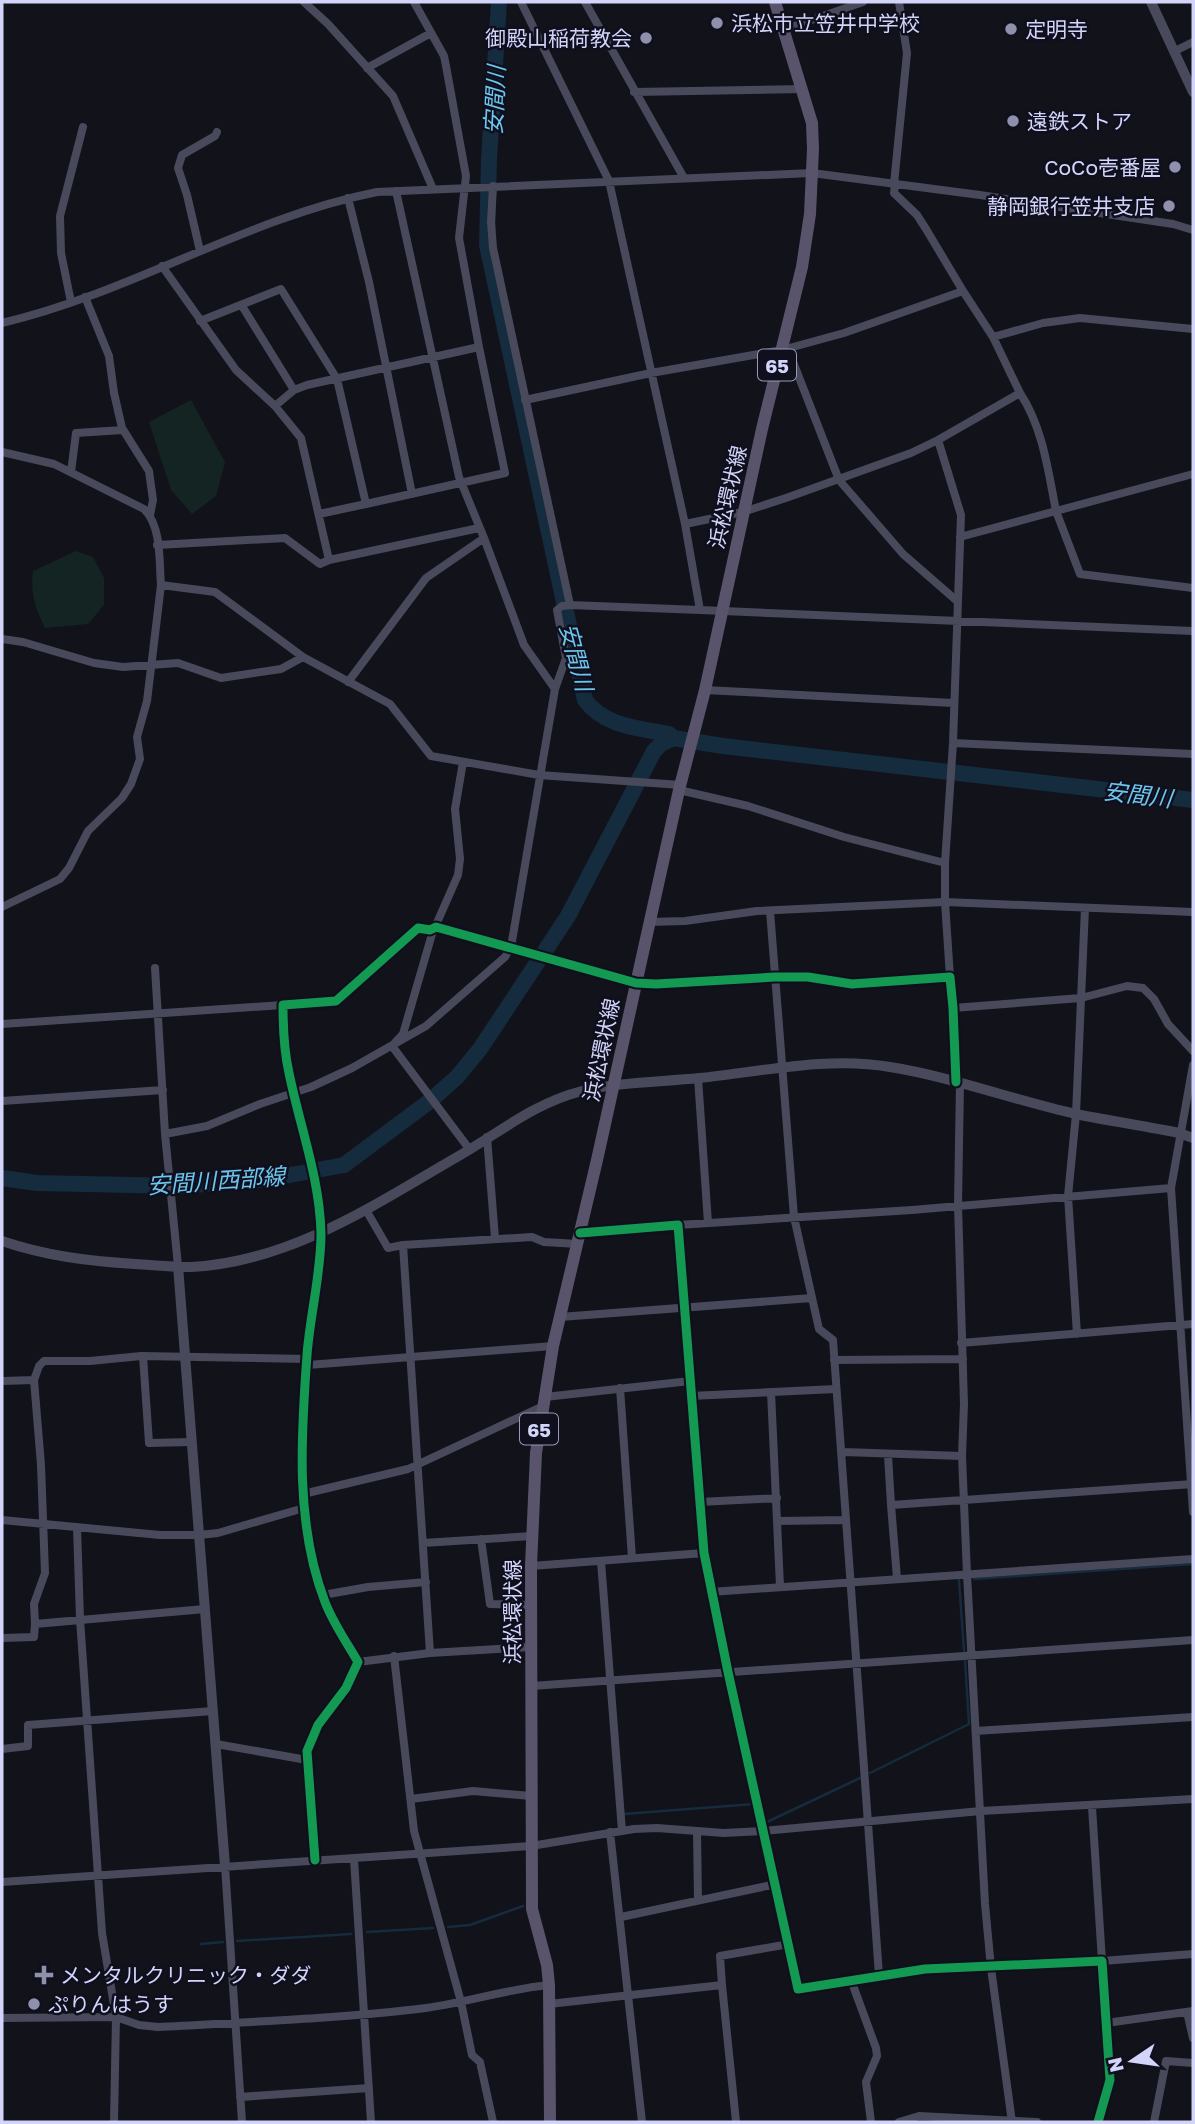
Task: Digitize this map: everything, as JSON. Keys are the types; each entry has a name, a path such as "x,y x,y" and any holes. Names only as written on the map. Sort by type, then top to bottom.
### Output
{"main road":[{"name":"浜松環状線","path":"550,2122 549,1985 547,1965 531,1909 533,1483 552,1346 705,690 743,512 802,267 810,214 812,123 775,2"}],"street":[{"path":"304,2 328,24 393,96 433,189"},
{"path":"319,514 505,472 459,237 466,187 446,66 444,56 414,2"},
{"path":"521,2 610,181 685,524 701,611"},
{"path":"585,2 684,178"},
{"path":"783,30 863,2"},
{"path":"899,2 907,53 894,193 922,222 962,291 993,337 1020,393 1033,413 1056,511 1080,575 1193,588"},
{"path":"1151,2 1193,92"},
{"path":"367,68 431,33"},
{"path":"1175,51 1193,42"},
{"path":"634,92 803,89"},
{"path":"71,302 61,253 60,216 83,127"},
{"path":"201,251 178,168 182,155 215,136 217,132"},
{"path":"2,323 85,297 319,205 396,191 812,173 1173,224 1193,230"},
{"path":"490,186 493,248 567,606"},
{"path":"396,191 461,482 524,645 555,689"},
{"path":"348,198 369,282 412,494"},
{"path":"162,266 236,370 275,406 301,438 329,560"},
{"path":"200,321 281,289 337,379 366,504"},
{"path":"525,400 651,373 784,350 844,333 962,291"},
{"path":"2,907 60,879 69,868 88,831 129,788 140,759 137,737 146,711 161,586 157,545 150,516 153,500 149,471 123,430 109,356 85,297"},
{"path":"242,306 294,390"},
{"path":"993,337 1043,323 1080,318 1193,329"},
{"path":"275,406 294,390 479,347"},
{"path":"784,350 839,480 904,554 957,601"},
{"path":"685,524 743,512 911,453 1020,393"},
{"path":"71,472 76,433 123,430"},
{"path":"938,440 961,515 945,902 958,1082 962,1455 967,1574 985,1904 1012,2122"},
{"path":"2,452 54,464 144,509 150,516"},
{"path":"960,537 1193,474"},
{"path":"157,545 285,538 320,564 479,528"},
{"path":"348,682 426,578 484,538"},
{"path":"161,586 215,592 303,657 390,704 431,756 539,775 680,788 748,806 844,837 945,863"},
{"path":"165,1134 206,1126 342,1073 426,1027 505,957 510,947 525,874 555,689 566,658 557,610 567,606 721,611 1193,631"},
{"path":"2,639 23,642 94,663 122,667 186,664 221,678 281,668 303,657"},
{"path":"705,690 953,704"},
{"path":"953,743 1193,754"},
{"path":"392,1046 403,1034 436,927 458,875 460,859 456,809 463,762"},
{"path":"649,922 685,921 770,911 945,902 1193,912"},
{"path":"1077,1334 1068,1196 1076,1114 1085,908"},
{"path":"770,911 794,1217 819,1329 834,1340 879,1975"},
{"path":"2,1024 336,1001 418,928 430,930 436,927 636,982 656,984 808,977 852,984 950,977"},
{"path":"155,968 165,1134 186,1357 242,2122"},
{"path":"953,1008 1081,998 1127,986 1143,988 1154,999 1168,1024 1193,1051"},
{"path":"283,1005 286,1053 313,1167 321,1233 307,1362 303,1435 304,1508 309,1543 323,1595 358,1662"},
{"path":"392,1046 470,1150"},
{"path":"2,1241 31,1251 67,1258 178,1266 248,1258 282,1249 366,1210 470,1150 531,1110 557,1099 613,1086 781,1068 852,1063 887,1066 1076,1114 1193,1138"},
{"path":"1193,1065 1171,1188 1190,1407 1193,1512"},
{"path":"698,1078 708,1223"},
{"path":"2,1101 163,1090"},
{"path":"487,1137 495,1238"},
{"path":"366,1210 388,1248 495,1238 532,1237 544,1242 678,1225 1171,1188"},
{"path":"678,1225 699,1502 710,1592 798,1989 925,1969 991,1968 1193,1954"},
{"path":"403,1245 430,1653"},
{"path":"560,1317 812,1298"},
{"path":"961,1343 1193,1324"},
{"path":"2,1638 34,1637 34,1604 45,1573 41,1465 34,1380 44,1361 90,1361 143,1356 307,1362 552,1346"},
{"path":"143,1356 149,1443 192,1441"},
{"path":"834,1360 963,1359"},
{"path":"2,1381 34,1380"},
{"path":"303,1494 408,1468 544,1401 620,1388 690,1381"},
{"path":"620,1388 632,1558"},
{"path":"691,1396 836,1389"},
{"path":"771,1392 780,1586"},
{"path":"843,1452 962,1455"},
{"path":"888,1455 897,1578"},
{"path":"891,1505 1192,1484"},
{"path":"699,1502 777,1498"},
{"path":"2,1520 160,1535 199,1535 218,1533 304,1508"},
{"path":"778,1521 846,1520"},
{"path":"77,1527 80,1619 106,1968 116,2017 114,2122"},
{"path":"423,1543 532,1536"},
{"path":"481,1539 490,1604 531,1605"},
{"path":"531,1566 704,1553"},
{"path":"710,1592 1193,1559"},
{"path":"601,1561 622,1831"},
{"path":"323,1595 368,1587 426,1582"},
{"path":"35,1624 205,1609"},
{"path":"531,1686 1193,1640"},
{"path":"358,1662 394,1656 531,1647"},
{"path":"394,1656 414,1830 461,2002 472,2055 480,2062 493,2122"},
{"path":"315,1860 307,1751 318,1725 346,1688 358,1662"},
{"path":"2,1749 28,1746 28,1725 213,1711"},
{"path":"975,1731 1193,1717"},
{"path":"216,1744 307,1760"},
{"path":"411,1799 473,1791 531,1796"},
{"path":"2,1882 531,1846 610,1832 657,1828 764,1831 981,1811 1091,1807 1193,1799"},
{"path":"1091,1807 1110,2080 1098,2122"},
{"path":"697,1831 698,1900"},
{"path":"610,1832 642,2122"},
{"path":"354,1859 371,2122"},
{"path":"621,1917 776,1884"},
{"path":"736,2122 720,1956 789,1944"},
{"path":"851,1980 876,2048 877,2056 866,2082 871,2122"},
{"path":"2,2018 116,2017 139,2025 158,2027 419,2009 549,1985"},
{"path":"549,2004 722,1985"},
{"path":"1106,2023 1190,2012 1193,2038"},
{"path":"1154,2122 1166,2062 1193,2063"},
{"path":"240,2097 369,2088"},
{"path":"899,2122 919,2116 1037,2122"}],"shaded area":[{"path":"191,400 225,462 216,496 192,514 171,490 149,422"},
{"path":"76,551 93,557 104,578 104,605 88,624 45,628 34,600 33,571"}],"waterway":[{"name":"安間川","path":"499,2 489,159 487,245 585,700 593,709 612,721 669,734 673,738 1193,800"},
{"name":"安間川西部線","path":"2,1178 37,1183 180,1186 269,1179 344,1165 430,1101 457,1077 480,1049 568,916 654,751 673,738"},
{"path":"974,1579 1193,1564"},
{"path":"959,1580 964,1651"},
{"path":"870,1773 969,1724 965,1661"},
{"path":"767,1822 860,1778"},
{"path":"624,1814 754,1804"},
{"path":"448,1927 470,1925 523,1906"},
{"path":"367,1932 433,1928"},
{"path":"237,1941 351,1934"},
{"path":"201,1944 223,1942"}],"cycle path":[{"path":"315,1860 307,1751 318,1725 346,1688 358,1662 325,1602 315,1572 305,1511 302,1480 305,1386 321,1234 313,1173 287,1065 283,1005 336,1001 418,928 430,930 436,927 636,983 808,977 852,984 950,977 956,1082"},
{"path":"580,1233 678,1225 704,1553 798,1989 925,1969 1102,1961 1110,2080 1098,2122"}],"place":[{"name":"浜松市立笠井中学校","path":"717,23"},
{"name":"定明寺","path":"1011,29"},
{"name":"御殿山稲荷教会","path":"646,38"},
{"name":"遠鉄ストア","path":"1013,121"},
{"name":"CoCo壱番屋","path":"1175,167"},
{"name":"静岡銀行笠井支店","path":"1169,206"},
{"name":"メンタルクリニック・ダダ","path":"44,1975"},
{"name":"ぷりんはうす","path":"34,2004"}]}
